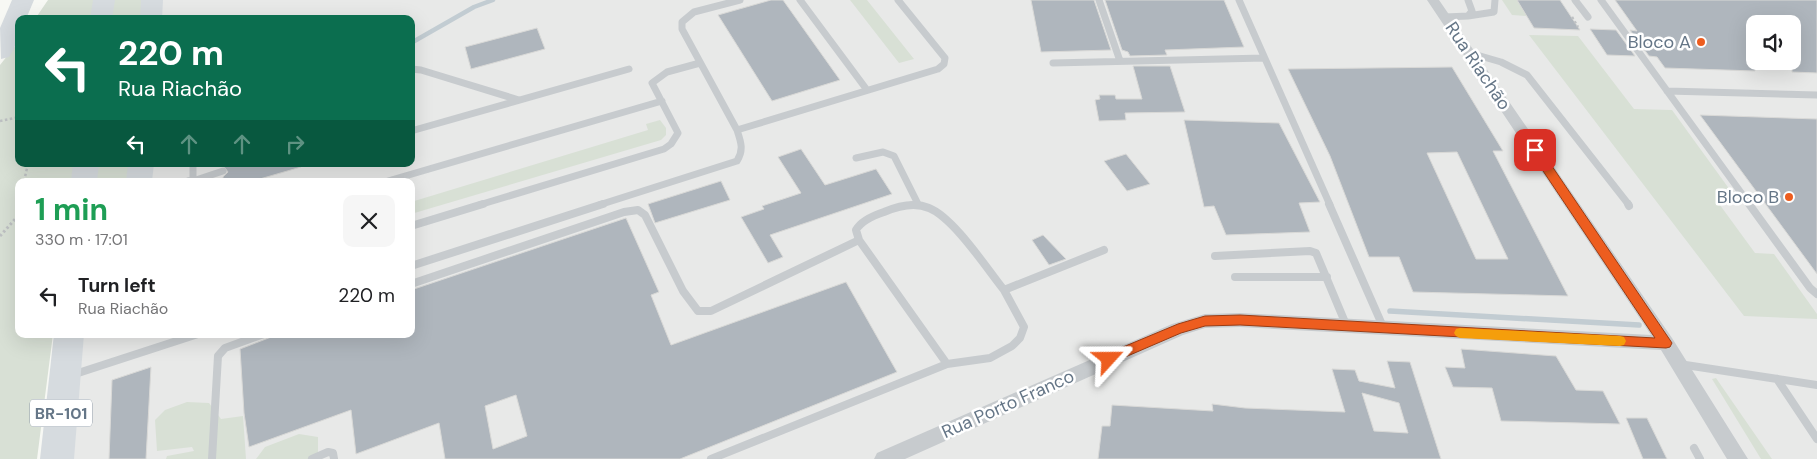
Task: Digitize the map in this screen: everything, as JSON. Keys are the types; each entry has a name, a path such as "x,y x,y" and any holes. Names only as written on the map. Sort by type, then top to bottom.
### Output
{"highway":[{"path":"17,15 23,0"},
{"path":"29,15 40,0"},
{"path":"102,15 104,0"},
{"path":"151,15 152,0"},
{"path":"1,52 15,19"},
{"path":"1,52 15,35"},
{"name":"BR-101","path":"57,459 69,338"},
{"path":"65,373 80,338"}],"street":[{"name":"Rua Riachão","path":"1433,0 1666,343 1738,459"},
{"name":"Rua Porto Franco","path":"884,459 1125,352 1187,326 1205,321 1240,320 1666,343"}],"lane":[{"path":"415,265 737,161 742,155 743,147 737,130 682,29 682,22 694,12 740,0"},
{"path":"800,0 867,90"},
{"path":"737,130 938,69 944,64 945,58 898,0"},
{"path":"1098,0 1120,61"},
{"path":"1239,0 1384,329"},
{"path":"1468,0 1472,11 1468,16"},
{"path":"1445,17 1494,12 1495,0"},
{"path":"1575,0 1588,17"},
{"path":"1602,0 1810,288 1817,294"},
{"path":"1470,53 1501,62 1527,75 1629,206"},
{"path":"1054,63 1264,58"},
{"path":"415,225 664,149 671,144 678,133 652,83 655,79 670,71 700,63"},
{"path":"415,69 519,100"},
{"path":"415,130 629,69"},
{"path":"1667,91 1817,95"},
{"path":"398,178 662,101"},
{"path":"856,158 883,152 894,156 918,204"},
{"path":"200,178 222,171"},
{"path":"711,459 947,364 990,358 1012,346 1020,338 1024,327 1004,290 948,223 932,209 918,204 898,207 863,222 856,230 859,240 947,364"},
{"path":"415,283 624,212 638,210 645,215 683,291 698,311 711,311 859,240"},
{"path":"1004,290 1104,250"},
{"path":"1215,256 1310,251 1319,256 1347,327"},
{"path":"1235,277 1328,277"},
{"path":"65,373 184,338"},
{"path":"212,459 218,356 225,348 253,338"},
{"path":"1679,364 1817,385"},
{"path":"1777,379 1817,439"},
{"path":"1694,448 1700,459"},
{"path":"312,459 328,452 333,454 334,459"}],"path":[{"path":"0,122 15,118"},
{"path":"0,236 15,218"}],"shaded area":[{"path":"48,0 94,0 92,15 38,15"},
{"path":"110,0 152,0 151,15 108,15"},
{"path":"150,0 1817,0 1817,459 57,459 79,338 415,338 415,178 139,178 140,167 415,167 415,15 149,15"},
{"path":"850,0 867,0 914,59 899,63"},
{"path":"1502,0 1517,0 1527,16 1512,15"},
{"path":"1529,35 1578,36 1634,109 1672,110 1738,201 1717,201 1755,253 1774,254 1817,314 1817,319 1744,316"},
{"path":"15,46 15,167 74,167 72,178 15,178 15,338 52,338 37,459 0,459 0,65"},
{"path":"660,120 666,128 666,135 661,140 415,213 415,201 648,130 646,124"},
{"path":"94,167 140,167 139,178 93,178"},
{"path":"1716,378 1772,459 1761,459 1712,379"},
{"path":"187,402 209,403 221,419 243,416 246,459 166,459 167,456 194,451 192,447 157,451 155,420 165,410"},
{"path":"299,434 318,437 318,459 256,459 265,447"}],"building":[{"path":"771,0 783,0 840,80 772,101 718,15"},
{"path":"1031,0 1094,0 1111,50 1041,52"},
{"path":"1105,0 1224,0 1244,47 1165,50 1167,55 1130,56 1128,52 1122,50"},
{"path":"1517,0 1560,0 1580,30 1534,28"},
{"name":"Bloco A","path":"1615,0 1817,0 1817,73 1792,72 1792,70 1801,70 1801,15 1746,15 1746,70 1755,71 1665,68 1657,57 1649,56 1630,30 1637,31"},
{"path":"537,28 545,49 471,69 465,47"},
{"path":"1590,29 1616,30 1635,56 1607,55"},
{"path":"1133,66 1170,66 1185,112 1125,113 1126,120 1099,121 1095,100 1100,99 1099,95 1115,95 1116,99 1142,99"},
{"path":"1452,67 1503,151 1493,151 1568,296 1413,292 1399,257 1369,257 1330,156 1288,69","holes":["1457,152 1508,259 1476,259 1427,153"]},
{"name":"Bloco B","path":"1700,115 1817,119 1817,274"},
{"path":"1184,120 1279,123 1320,202 1299,203 1310,232 1226,235 1214,206 1204,207"},
{"path":"801,149 825,185 876,169 892,194 770,235 783,257 768,263 741,217 764,209 762,206 801,193 778,157"},
{"path":"1126,154 1150,184 1127,191 1104,161"},
{"path":"224,167 301,167 263,178 223,178 228,172"},
{"path":"721,181 730,200 655,223 648,204"},
{"path":"626,218 659,292 651,295 671,345 846,282 897,372 680,459 445,459 439,423 356,454 351,410 249,447 244,413 240,349 269,338 415,338 415,289","holes":["516,395 527,436 493,449 485,406"]},
{"path":"1043,235 1066,259 1049,265 1032,240"},
{"path":"1461,349 1556,356 1576,390 1603,391 1620,424 1501,421 1492,388 1453,387 1445,367 1465,368"},
{"path":"1387,361 1410,362 1441,459 1098,459 1102,426 1110,426 1112,405 1213,411 1212,404 1245,408 1345,412 1332,369 1355,370 1359,381 1395,388","holes":["1362,393 1399,403 1408,433 1374,431"]},
{"path":"151,367 146,459 109,459 112,380"},
{"path":"1626,418 1647,418 1667,459 1643,459"}],"waterway":[{"path":"415,41 474,7 493,0"},
{"path":"1390,311 1639,325"}],"slow traffic":[{"path":"1460,333 1620,341"}],"place":[{"name":"Bloco A","path":"1701,42"},
{"name":"Bloco B","path":"1789,197"}],"route":[{"path":"1109,359 1178,329 1205,321 1240,320 1666,343 1535,150"}]}
